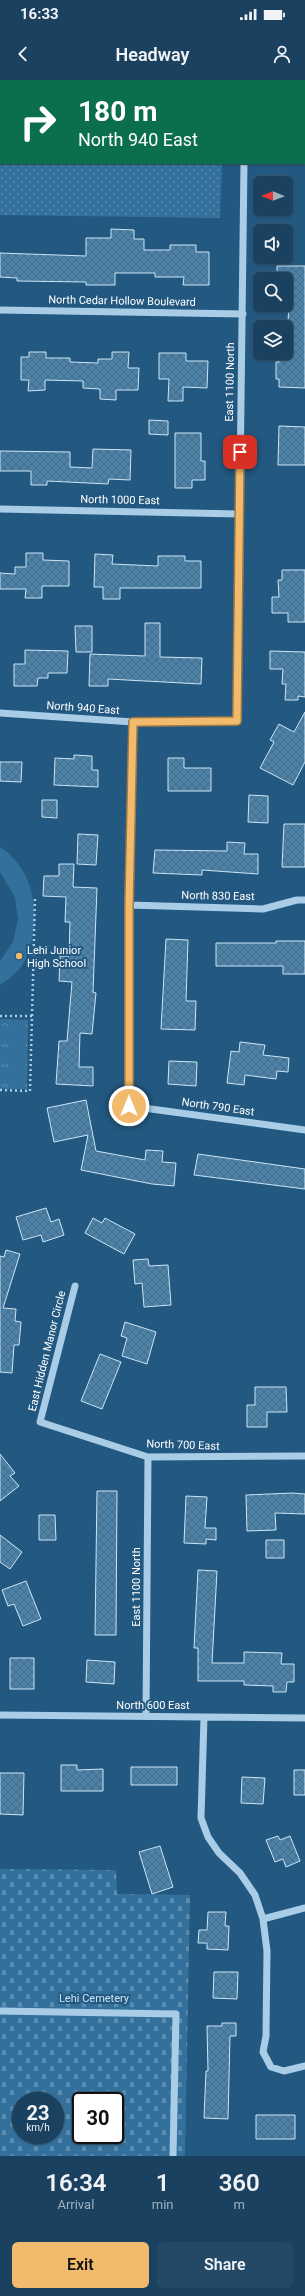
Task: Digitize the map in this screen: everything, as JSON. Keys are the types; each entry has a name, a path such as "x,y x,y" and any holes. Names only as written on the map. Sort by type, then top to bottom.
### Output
{"street":[{"name":"East 1100 North","path":"237,721 244,164"},
{"name":"North Cedar Hollow Boulevard","path":"0,310 243,314"},
{"name":"North 1000 East","path":"0,509 239,514"},
{"name":"North 940 East","path":"0,713 133,722 237,721"},
{"path":"129,905 133,722"},
{"name":"North 830 East","path":"129,905 263,909 297,900 305,900"},
{"name":"North 790 East","path":"129,905 129,1106 305,1130"},
{"name":"East Hidden Manor Circle","path":"40,1422 75,1286"},
{"name":"North 700 East","path":"40,1422 148,1457 305,1456"},
{"name":"East 1100 North","path":"146,1716 148,1457"},
{"name":"North 600 East","path":"0,1715 305,1718"},
{"path":"204,1717 201,1818 208,1837 219,1852 240,1873 255,1895 263,1919 267,1951 266,2036 263,2052 270,2067 284,2071 305,2066"},
{"path":"263,1919 305,1908"},
{"path":"0,2011 176,2014 173,2156"}],"path":[{"path":"0,1090 30,1091 35,898"},
{"path":"0,1016 32,1016"}],"green space":[{"path":"0,164 222,164 220,218 0,215"},
{"path":"0,847 12,857 22,869 29,884 35,915 30,947 22,966 17,972 0,985 0,961 13,942 18,919 15,897 0,872"},
{"path":"0,1019 28,1020 27,1089 0,1089"},
{"path":"0,1026 23,1026 23,1040 0,1040"},
{"path":"0,1047 22,1047 22,1061 0,1061"},
{"path":"0,1068 22,1069 22,1083 0,1082"},
{"name":"Lehi Cemetery","path":"0,1869 116,1870 117,1894 190,1895 185,2156 0,2156"}],"building":[{"path":"111,229 134,230 134,239 144,239 144,250 170,250 170,245 196,245 196,252 209,252 209,285 183,285 184,277 155,277 155,273 115,273 115,285 86,285 86,282 17,281 17,278 0,277 0,253 86,256 86,238 111,238"},
{"path":"277,266 305,266 305,388 279,387 279,379 276,379 276,362 279,362 279,360 293,360 293,320 288,320 289,312 293,312 293,272 277,272"},
{"path":"29,352 46,352 46,358 70,358 70,362 98,363 98,359 112,359 112,352 129,352 128,368 139,368 138,390 116,390 116,400 100,399 100,389 83,388 83,381 45,380 45,390 28,391 29,380 21,380 21,357 29,357"},
{"path":"159,353 186,353 186,361 208,361 207,388 183,387 183,401 168,401 169,379 159,379"},
{"path":"149,420 168,421 168,435 149,434"},
{"path":"279,426 305,427 305,465 278,465"},
{"path":"175,433 201,433 201,461 205,461 205,480 192,480 192,488 175,488"},
{"path":"93,449 131,450 130,480 109,479 108,484 47,481 47,485 31,485 31,471 0,471 0,451 70,452 70,467 92,468"},
{"path":"26,553 43,553 43,560 69,561 69,586 42,586 42,598 25,598 26,589 0,589 0,573 15,574 15,567 26,567"},
{"path":"95,554 113,555 112,564 158,566 158,556 185,556 185,561 201,561 201,588 120,588 120,599 103,599 103,587 94,587"},
{"path":"282,570 305,570 305,622 288,622 288,613 272,613 272,597 279,597 278,580 282,580"},
{"path":"145,623 160,623 160,657 202,658 201,684 108,679 108,686 89,686 90,654 145,656"},
{"path":"75,626 92,626 92,652 76,652"},
{"path":"25,650 68,651 67,673 48,673 48,678 38,678 37,686 14,686 14,664 25,664"},
{"path":"270,651 305,652 305,697 298,696 298,700 285,700 286,684 282,684 283,669 270,669"},
{"path":"305,712 305,762 293,785 260,768 274,742 270,740 279,724 294,732"},
{"path":"74,755 92,756 92,770 98,770 98,787 54,785 55,758 74,759"},
{"path":"168,758 184,758 184,768 211,768 211,791 168,791"},
{"path":"0,762 22,762 21,782 0,781"},
{"path":"249,795 268,796 268,823 248,822"},
{"path":"42,800 57,800 57,818 42,817"},
{"path":"284,824 305,824 305,867 282,867"},
{"path":"78,834 98,835 96,865 77,864"},
{"path":"227,842 245,843 244,854 258,854 258,874 202,870 202,875 153,873 155,850 227,851"},
{"path":"59,864 74,864 73,887 97,888 93,992 96,993 92,1034 80,1033 79,1067 93,1067 93,1086 56,1084 59,1041 67,1041 72,982 59,981 60,956 69,956 70,922 65,922 66,897 43,896 44,876 59,876"},
{"path":"166,939 188,940 186,1001 196,1001 195,1030 161,1029"},
{"path":"276,941 305,941 305,974 283,974 283,966 216,966 216,943 276,943"},
{"path":"240,1042 265,1045 263,1055 289,1058 288,1072 277,1071 276,1079 245,1075 244,1085 227,1083 231,1051 239,1052"},
{"path":"169,1061 197,1062 196,1086 168,1084"},
{"path":"86,1100 96,1151 145,1160 146,1150 163,1151 162,1162 176,1163 174,1186 152,1184 81,1170 88,1135 54,1142 47,1108"},
{"path":"198,1154 305,1169 305,1189 194,1175"},
{"path":"46,1208 51,1222 59,1219 64,1235 43,1242 41,1235 23,1240 16,1217"},
{"path":"93,1218 102,1223 105,1218 135,1234 124,1254 85,1233"},
{"path":"6,1250 20,1254 3,1308 16,1309 15,1321 21,1322 19,1345 14,1345 12,1373 0,1372 0,1256 4,1257"},
{"path":"148,1259 149,1266 168,1265 171,1305 144,1307 142,1283 135,1284 133,1260"},
{"path":"125,1322 156,1332 147,1364 122,1356 127,1338 121,1336"},
{"path":"100,1354 121,1362 102,1409 81,1401"},
{"path":"255,1387 286,1387 287,1412 267,1412 267,1427 247,1427 247,1405 255,1405"},
{"path":"0,1454 15,1473 10,1476 19,1486 0,1501"},
{"path":"97,1491 117,1491 116,1635 95,1635"},
{"path":"292,1493 305,1494 305,1514 275,1513 276,1530 247,1531 246,1495"},
{"path":"186,1496 207,1497 205,1528 216,1528 216,1540 206,1539 206,1544 184,1543"},
{"path":"39,1515 55,1515 56,1540 39,1540"},
{"path":"0,1535 22,1552 10,1569 0,1562"},
{"path":"266,1540 284,1540 284,1558 266,1558"},
{"path":"198,1570 217,1571 212,1663 244,1663 244,1652 282,1653 281,1664 294,1664 294,1682 287,1682 286,1692 273,1692 273,1686 244,1685 244,1681 198,1681 198,1648 194,1648"},
{"path":"26,1581 41,1619 23,1626 14,1604 8,1606 2,1590"},
{"path":"10,1658 34,1658 34,1689 10,1689"},
{"path":"87,1660 115,1662 114,1684 86,1682"},
{"path":"61,1765 77,1765 77,1770 103,1769 103,1791 61,1791"},
{"path":"131,1767 177,1767 177,1785 131,1785"},
{"path":"294,1770 305,1770 305,1795 294,1795"},
{"path":"0,1773 24,1773 23,1815 0,1814"},
{"path":"242,1777 265,1778 263,1804 241,1803"},
{"path":"278,1836 280,1840 290,1836 300,1861 286,1867 283,1859 275,1862 266,1840"},
{"path":"160,1846 173,1887 152,1894 139,1852"},
{"path":"208,1912 226,1912 225,1926 229,1926 228,1950 207,1949 207,1943 198,1943 199,1930 207,1930"},
{"path":"214,1972 238,1972 237,1999 213,1998"},
{"path":"222,2023 236,2023 236,2036 230,2036 228,2119 204,2118 206,2071 208,2071 207,2026 222,2026"},
{"path":"256,2115 295,2115 295,2139 256,2139"}],"place":[{"name":"Lehi Junior High School","path":"19,956"}],"route":[{"path":"129,1106 129,905 133,722 237,721 240,452"}]}
